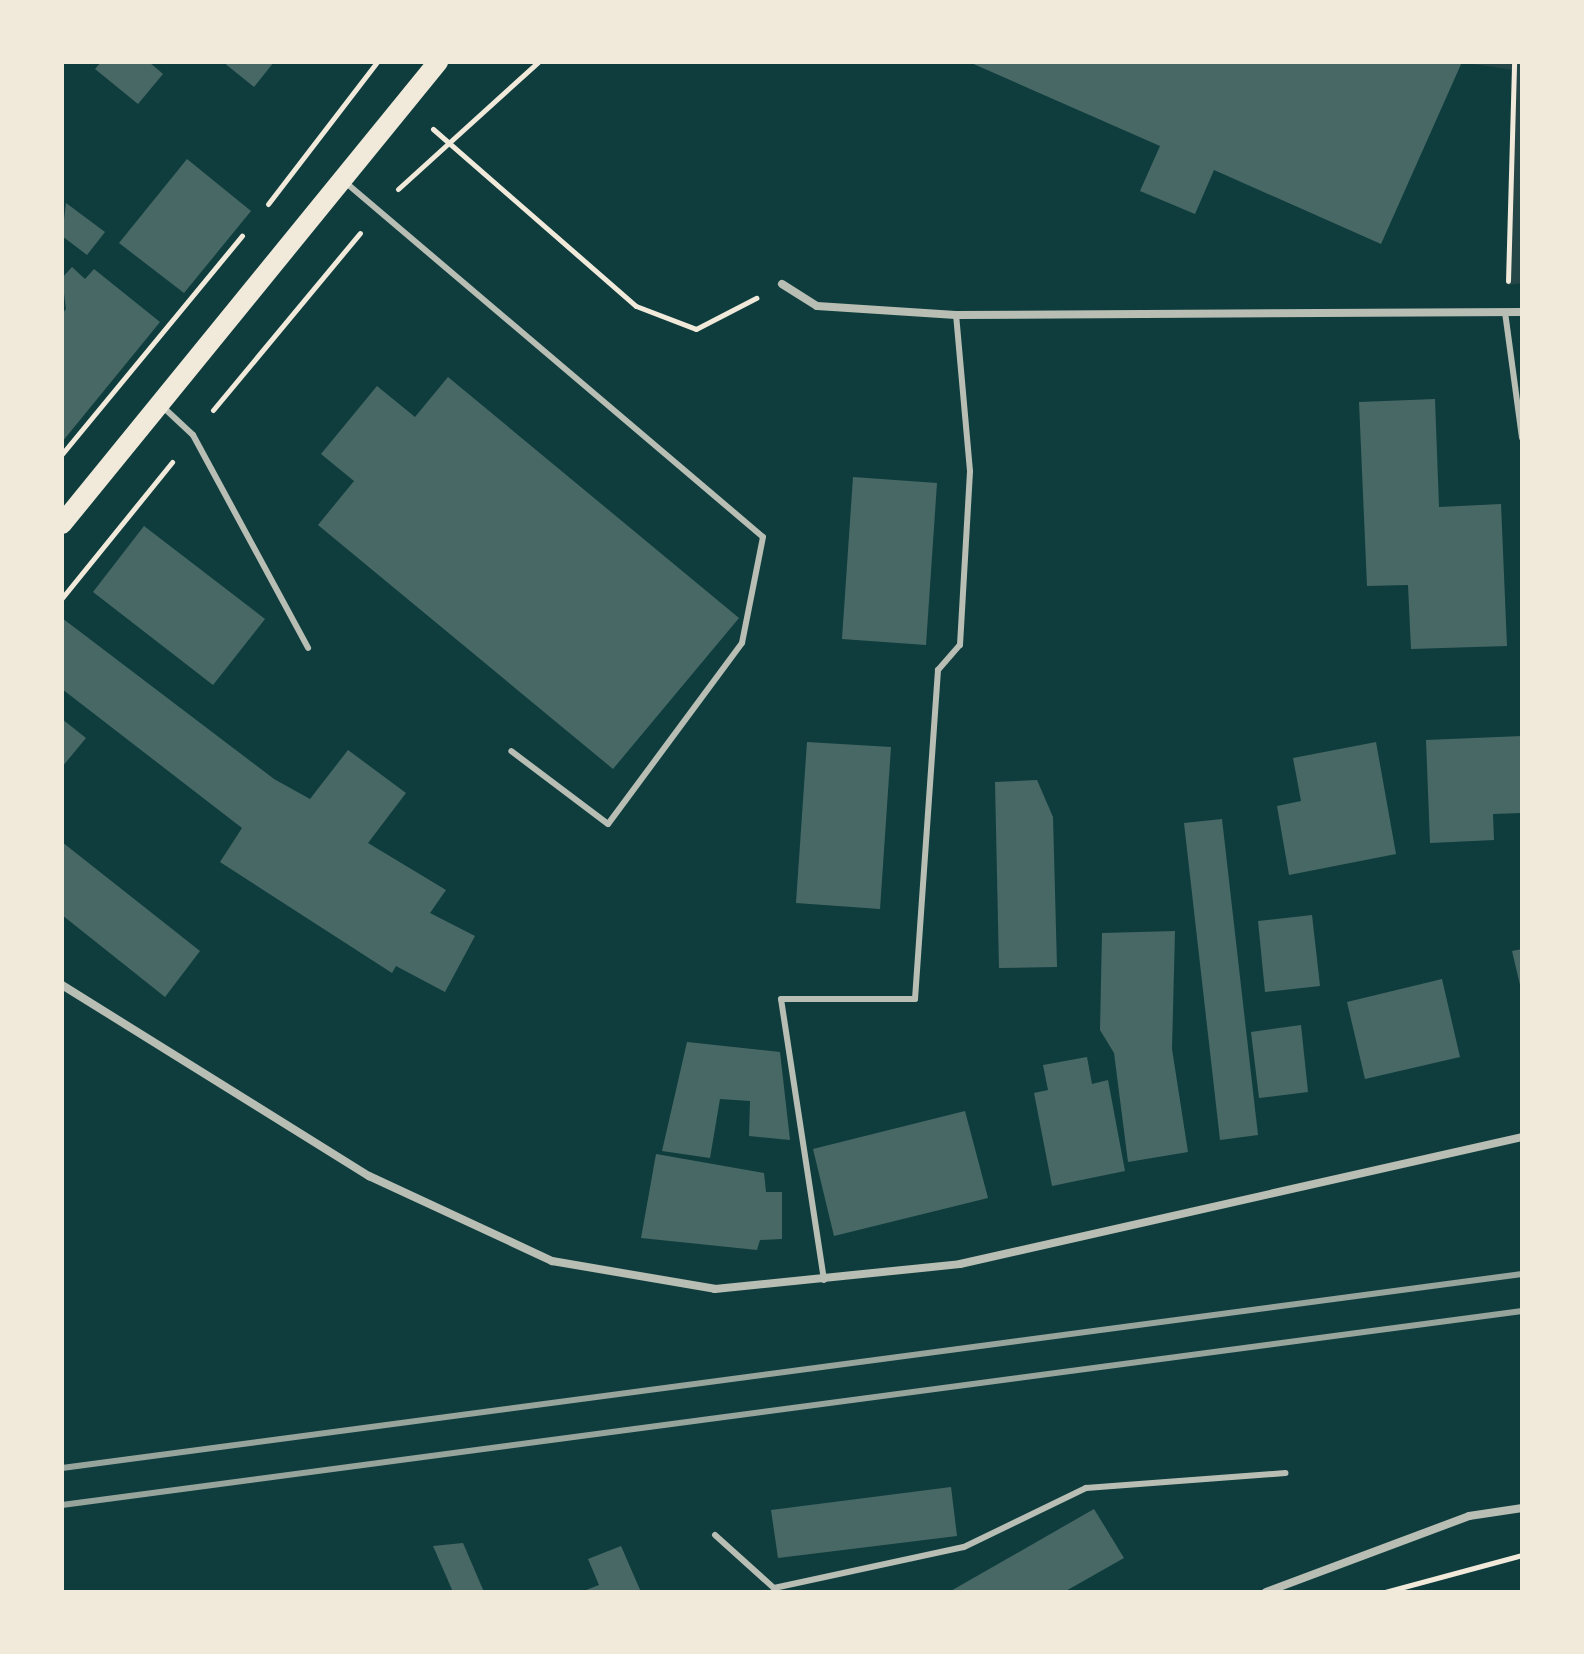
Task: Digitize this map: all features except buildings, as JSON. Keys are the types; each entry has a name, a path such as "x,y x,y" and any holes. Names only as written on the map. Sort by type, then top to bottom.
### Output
{"main road":[{"path":"62,524 438,62"}],"street":[{"path":"782,284 817,306 956,315 1522,312"},
{"path":"62,985 369,1176 552,1261 715,1289 960,1264 1522,1137"},
{"path":"1266,1592 1469,1516 1522,1508"}],"lane":[{"path":"342,179 763,537 742,643 608,824 511,751"},
{"path":"1505,312 1522,438"},
{"path":"824,1280 781,999 915,999 938,670 960,645 961,629 970,471 956,315"},
{"path":"161,404 193,435 308,648"},
{"path":"715,1535 776,1590 964,1547 1086,1488 1285,1473"}],"path":[{"path":"266,206 377,62"},
{"path":"62,598 379,210 538,62"},
{"path":"1505,312 1514,62"},
{"path":"405,103 636,306 696,329 782,284"},
{"path":"62,454 247,230"},
{"path":"1385,1592 1522,1555"}],"shaded area":[{"path":"1460,62 1522,62 1522,283 1508,285 1513,70"}],"railway":[{"path":"62,1468 1522,1274"},
{"path":"62,1505 1522,1311"}]}
